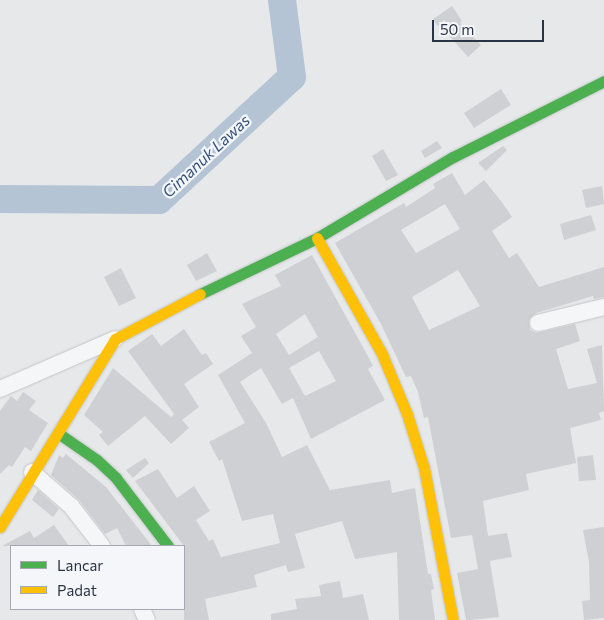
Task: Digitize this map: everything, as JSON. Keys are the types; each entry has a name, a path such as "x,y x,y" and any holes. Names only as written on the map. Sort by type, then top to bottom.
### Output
{"street":[{"path":"0,389 115,339 184,302 317,238 453,157 604,81"},
{"path":"317,238 382,354 407,414 424,468 453,620"},
{"path":"538,323 604,307"},
{"path":"0,527 115,339"},
{"path":"58,433 97,460 116,478 167,545"},
{"path":"32,472 71,506 101,545"}],"building":[{"path":"452,6 462,21 460,23 481,45 468,57 446,32 443,34 433,19"},
{"path":"501,89 511,105 474,128 464,113"},
{"path":"437,141 442,148 425,158 421,151"},
{"path":"503,146 507,150 486,171 478,163"},
{"path":"383,149 398,175 386,181 372,156"},
{"path":"452,173 465,195 484,180 512,217 492,231 509,258 517,253 539,287 604,267 604,297 594,299 593,296 536,313 529,320 530,330 536,333 575,324 580,341 556,349 568,389 597,383 587,349 602,345 604,411 599,413 601,420 570,428 576,463 526,474 529,490 483,501 488,536 507,533 512,557 490,561 499,617 466,620 457,573 478,569 472,535 451,538 428,417 424,418 418,392 411,376 406,377 381,324 335,243 404,203 406,207 435,188 433,184","holes":["445,204 460,229 416,253 401,230","458,270 480,306 429,330 412,297"]},
{"path":"602,186 604,204 586,208 582,190"},
{"path":"591,215 596,230 564,240 560,224"},
{"path":"207,253 217,271 196,281 187,265"},
{"path":"312,255 370,360 373,366 368,369 385,400 311,439 293,398 282,404 261,368 240,382 266,423 282,457 307,445 330,490 390,480 392,493 415,488 428,574 431,574 434,589 431,590 435,620 399,620 397,552 355,559 342,521 295,534 305,568 288,572 286,565 254,575 257,587 205,599 209,620 184,620 185,545 135,481 158,469 177,498 194,486 210,511 196,520 209,541 213,539 221,557 280,543 273,514 242,521 222,459 219,461 209,442 245,423 218,375 252,353 241,336 256,327 242,304 281,286 275,275","holes":["305,314 318,337 289,355 276,334","319,351 336,381 305,396 289,368"]},
{"path":"121,268 136,298 119,306 104,277"},
{"path":"184,329 202,355 206,353 213,364 184,384 199,407 182,420 189,428 171,444 145,416 108,446 99,435 103,432 84,415 113,368 171,417 174,414 128,351 152,334 161,346"},
{"path":"23,392 36,401 29,410 48,423 31,451 25,447 12,467 9,465 0,474 0,411 11,396 17,401"},
{"path":"66,454 106,487 151,545 126,545 117,528 105,534 79,500 51,475 59,455 63,458"},
{"path":"593,455 596,480 579,481 577,457"},
{"path":"145,458 149,463 133,478 126,470"},
{"path":"38,490 59,509 53,517 32,500"},
{"path":"54,525 68,545 2,546 30,531 34,538"},
{"path":"604,527 604,618 584,620 582,601 590,600 589,562 583,530"},
{"path":"340,581 343,598 363,594 369,620 271,620 271,614 297,609 295,599 321,596 319,585"}],"waterway":[{"name":"Cimanuk Lawas","path":"0,199 159,200 292,77 282,0"}],"traffic: fast":[{"path":"200,294 317,238 453,157 604,81"},
{"path":"58,433 97,460 116,478 167,545"}],"traffic: slow":[{"path":"317,238 382,354 407,414 424,468 453,620"},
{"path":"0,527 115,339 200,294"}]}
